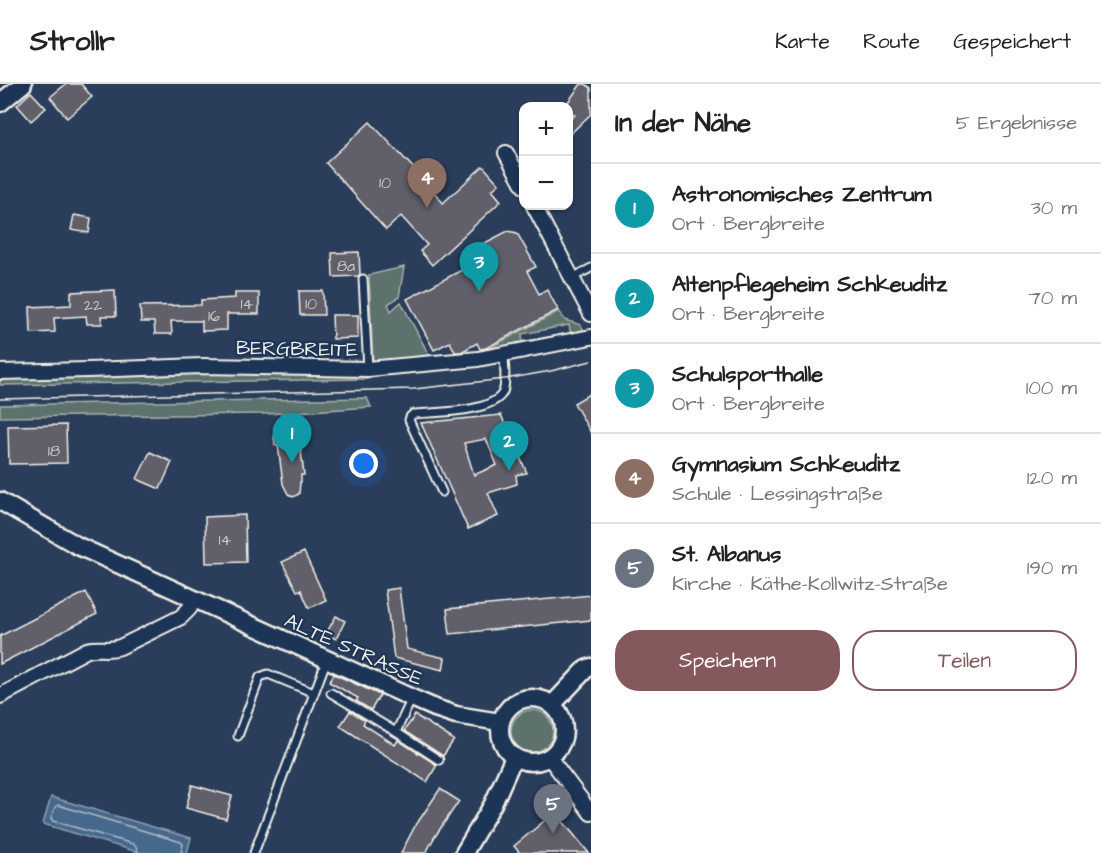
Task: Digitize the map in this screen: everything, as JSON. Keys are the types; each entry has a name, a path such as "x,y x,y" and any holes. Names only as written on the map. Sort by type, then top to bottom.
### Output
{"street":[{"path":"0,103 23,84"},
{"path":"506,153 519,177"},
{"path":"536,210 591,314"},
{"name":"BERGBREITE","path":"0,372 202,366 368,369 478,359 591,337"},
{"name":"ALTE STRASSE","path":"0,501 78,546 327,658 412,699 456,715 500,722"},
{"path":"0,696 87,650 94,648 110,650 120,647 181,616 195,600"},
{"path":"552,705 586,669 591,667"},
{"path":"532,698 552,705 563,722 564,731 557,750 541,761 523,761 514,757 502,742 500,732 500,722 505,712 512,705 532,698"},
{"path":"464,853 493,804 514,757"},
{"path":"549,757 591,813"}],"lane":[{"path":"572,278 591,268"},
{"path":"363,279 368,369"},
{"path":"442,492 409,420 410,417 413,414 477,408 495,401 504,389 504,354"},
{"path":"254,853 327,658"},
{"path":"238,736 260,677 268,674 314,693"},
{"path":"331,693 439,760"},
{"path":"396,732 412,699"}],"green space":[{"path":"404,267 399,297 388,304 391,311 401,302 430,357 373,364 369,275"},
{"path":"559,311 565,320 581,325 585,333 571,336 569,325 522,334 523,344 482,352"},
{"path":"307,373 366,375 367,379 0,385 0,376"},
{"path":"367,398 371,407 266,414 0,417 0,405"},
{"path":"532,710 547,716 553,731 547,746 532,752 517,746 511,731 517,716"}],"water":[{"path":"51,797 191,838 187,853 141,853 43,824"}],"building":[{"path":"66,84 81,84 92,97 67,118 50,97"},
{"path":"581,84 591,88 591,114 573,131 575,115 573,114 573,102 568,102"},
{"path":"31,92 46,108 31,121 17,105"},
{"path":"370,122 443,203 483,166 499,184 492,190 501,201 432,265 420,251 427,245 401,216 386,230 326,163"},
{"path":"74,215 91,218 89,233 71,230"},
{"path":"508,231 517,233 536,267 527,271 539,294 547,289 558,310 486,348 480,349 477,343 461,352 455,352 450,342 434,350 407,299 475,263 469,251"},
{"path":"359,252 360,274 358,276 333,277 332,253"},
{"path":"115,290 116,316 101,316 102,324 87,324 86,316 54,318 55,332 31,333 30,307 71,305 71,292"},
{"path":"299,291 323,291 324,315 300,315"},
{"path":"235,293 259,293 259,314 227,314 227,330 202,331 202,321 171,321 172,334 155,334 154,322 141,322 140,306 201,305 201,300 235,298"},
{"path":"332,315 358,315 358,338 333,339"},
{"path":"591,393 591,433 574,403"},
{"path":"501,415 527,473 516,475 517,484 488,493 498,516 468,529 421,423","holes":["486,439 497,465 474,475 464,443"]},
{"path":"287,423 293,425 297,430 304,475 301,475 299,494 293,497 288,494 283,484 278,445 275,445 274,437 281,425"},
{"path":"66,425 67,463 9,464 8,426"},
{"path":"150,452 172,462 160,489 137,479"},
{"path":"245,515 246,562 206,563 205,517"},
{"path":"304,552 326,600 309,608 301,590 297,591 282,562"},
{"path":"399,588 407,649 445,658 443,670 394,658 385,590"},
{"path":"86,592 97,614 0,664 0,636"},
{"path":"591,595 591,620 450,634 447,609"},
{"path":"336,616 345,621 336,639 326,634"},
{"path":"334,674 380,695 371,710 356,701 358,698 329,682"},
{"path":"350,711 365,720 363,724 395,745 398,740 437,765 427,782 340,726"},
{"path":"415,715 454,740 443,756 404,731"},
{"path":"192,785 232,796 226,819 186,808"},
{"path":"440,789 459,801 426,853 401,853 414,828"},
{"path":"555,812 589,853 520,853 514,846"}],"tram line":[{"path":"0,399 414,389 505,379 591,361"}],"place":[{"name":"Gymnasium Schkeuditz","path":"427,208"},
{"name":"Schulsporthalle","path":"479,292"},
{"name":"Astronomisches Zentrum","path":"292,463"},
{"name":"Altenpflegeheim Schkeuditz","path":"509,471"},
{"name":"St. Albanus","path":"553,834"}]}
